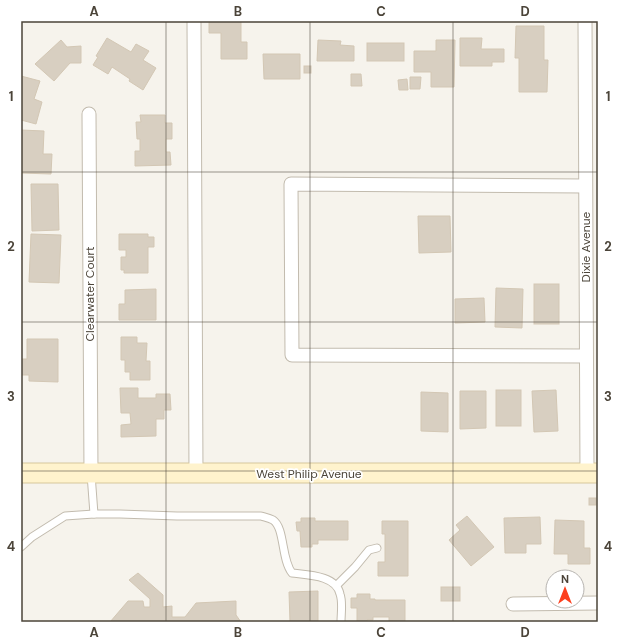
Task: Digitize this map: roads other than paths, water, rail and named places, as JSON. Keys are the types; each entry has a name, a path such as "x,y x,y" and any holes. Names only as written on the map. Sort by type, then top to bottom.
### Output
{"street":[{"path":"194,21 196,474"},
{"name":"Dixie Avenue","path":"585,21 586,356 593,473"},
{"name":"Clearwater Court","path":"89,114 91,474"},
{"path":"585,186 291,184 291,192 292,355 586,356"},
{"name":"West Philip Avenue","path":"21,473 593,473"},
{"path":"513,604 598,603"}],"lane":[{"path":"91,474 94,514"},
{"path":"21,548 32,537 66,516 94,514 261,516 272,520 279,526 284,555 288,569 292,573 315,576 329,580 337,585 341,595 341,622"},
{"path":"337,585 369,550 377,548"}]}
